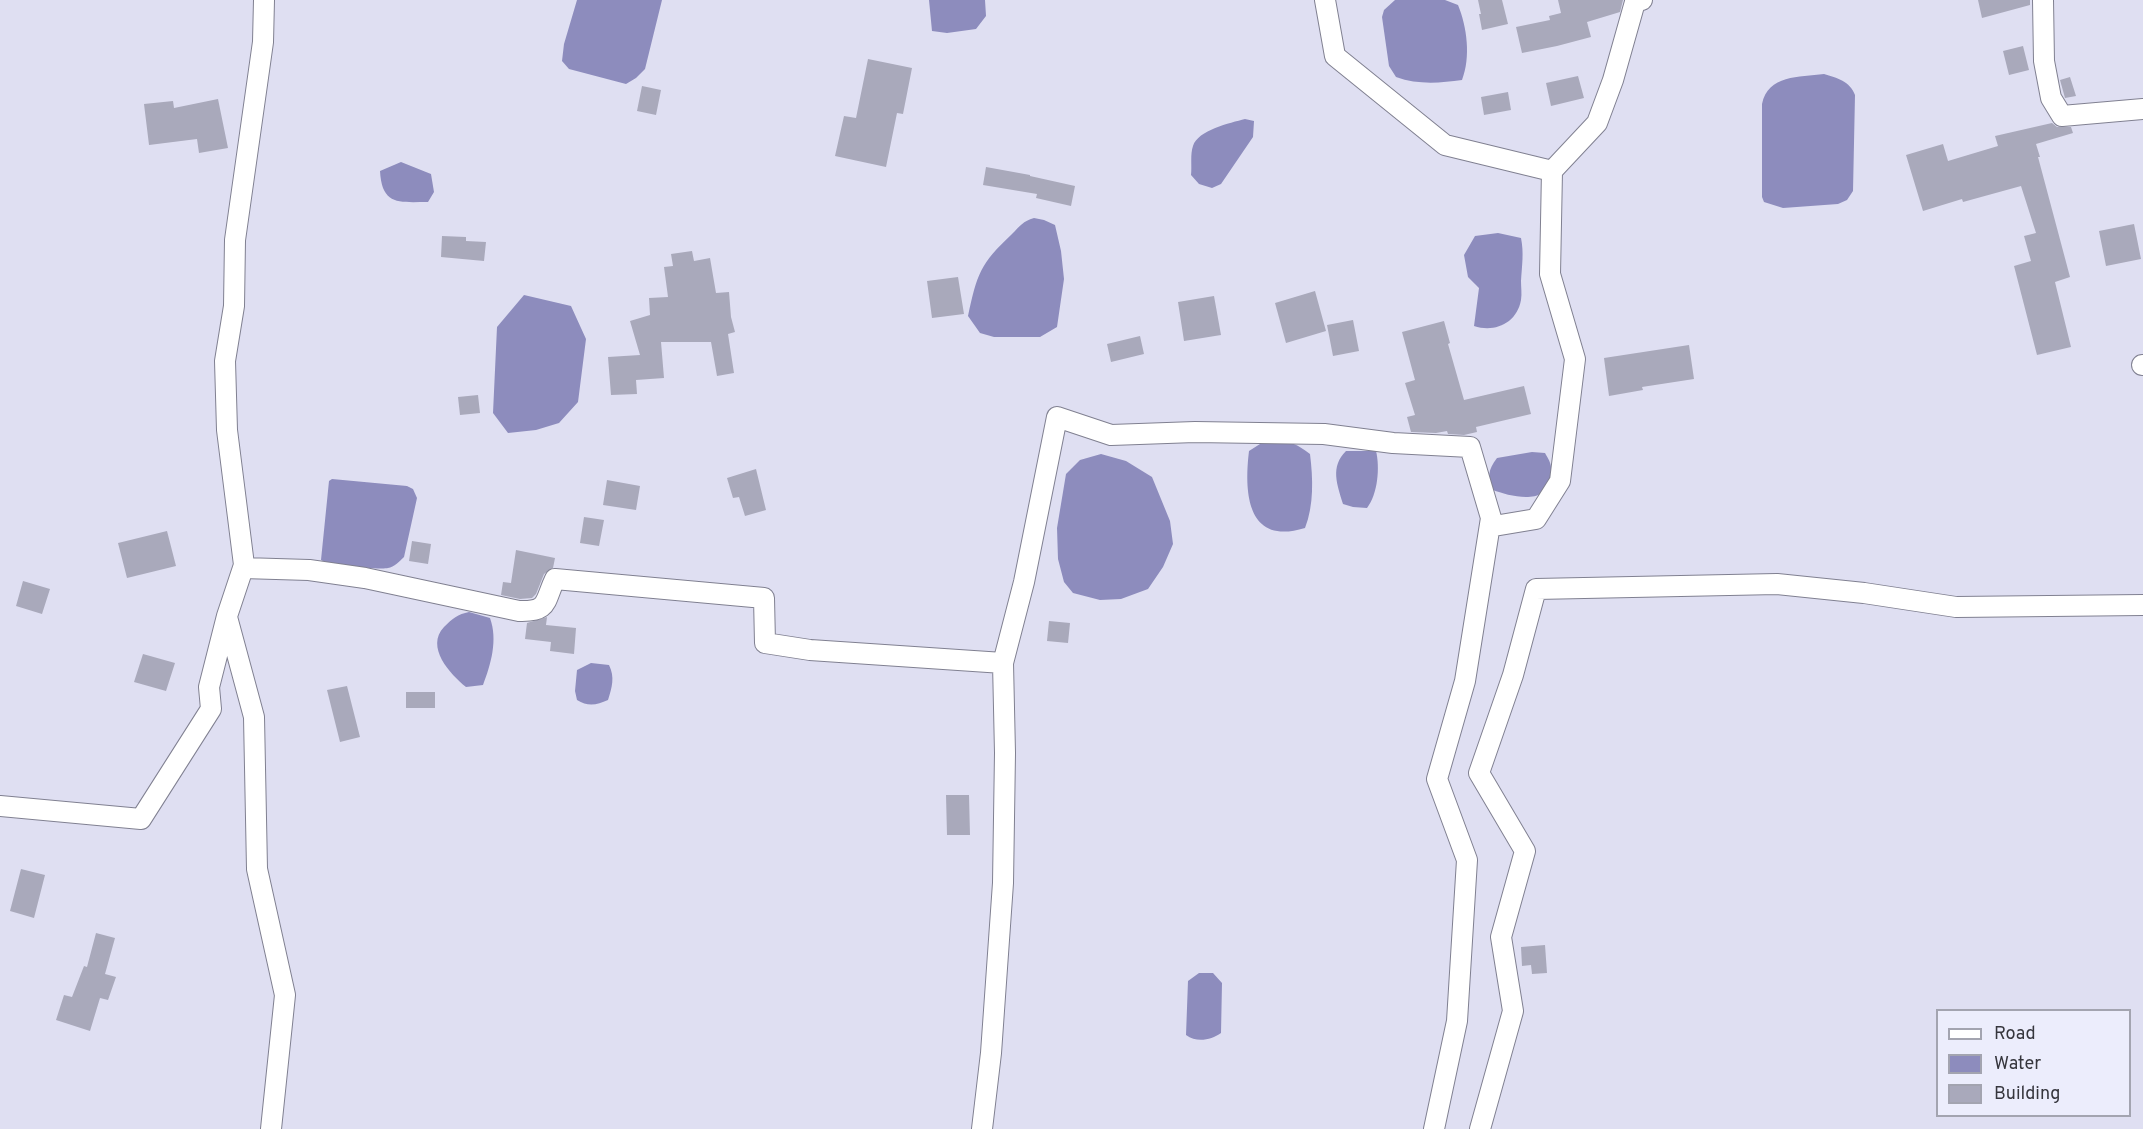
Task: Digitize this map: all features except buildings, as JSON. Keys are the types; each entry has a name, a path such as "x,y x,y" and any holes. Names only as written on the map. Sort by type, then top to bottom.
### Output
{"street":[{"path":"0,806 141,819 211,709 209,687 227,616 244,565 227,430 225,361 234,306 235,240 263,42 264,0"},
{"path":"1325,0 1335,56 1445,145 1552,171"},
{"path":"982,1129 992,1053 1003,883 1005,753 1003,663 1024,582 1057,417 1111,435 1195,432 1324,434 1393,443 1470,447 1494,526 1536,519 1560,481 1575,359 1550,274 1552,171 1597,123 1613,80 1635,2 1642,0"},
{"path":"2043,0 2044,61 2051,99 2062,116 2143,109"},
{"path":"1434,1129 1457,1021 1467,860 1437,779 1465,681 1491,518"},
{"path":"243,568 309,570 365,578 519,611 535,611 545,605 555,579 764,598 765,643 810,650 1003,663"},
{"path":"1480,1129 1513,1011 1501,937 1525,851 1479,773 1513,675 1536,589 1777,585 1864,593 1956,607 2143,605"},
{"path":"227,616 254,717 257,869 285,995 271,1129"}],"water":[{"path":"577,0 662,0 645,69 636,78 626,84 569,69 562,61 564,44"},
{"path":"929,0 985,0 986,16 976,29 947,33 932,31"},
{"path":"1395,0 1445,0 1458,5 1467,42 1465,71 1462,80 1421,82 1396,77 1389,66 1382,17 1384,10"},
{"path":"1824,74 1846,83 1855,95 1853,191 1847,200 1838,204 1783,208 1764,202 1762,197 1762,104 1765,95 1771,88 1786,79"},
{"path":"1245,119 1254,121 1253,137 1221,184 1212,188 1199,184 1191,175 1193,146 1196,140 1215,128"},
{"path":"401,162 431,174 434,192 428,202 394,200 384,191 380,171"},
{"path":"1034,218 1055,225 1061,251 1064,279 1057,327 1040,337 994,337 980,333 968,316 981,270 1001,244 1022,224"},
{"path":"1498,233 1521,238 1523,254 1521,300 1519,308 1510,320 1497,327 1482,328 1474,326 1479,288 1468,277 1464,255 1475,236"},
{"path":"524,295 571,306 586,339 578,402 559,423 536,430 508,433 493,413 497,327"},
{"path":"1274,440 1293,444 1310,454 1312,491 1305,528 1286,532 1271,529 1260,523 1253,512 1247,483 1249,451 1260,444"},
{"path":"1346,451 1376,451 1377,480 1374,495 1367,508 1343,504 1336,470"},
{"path":"1532,452 1545,453 1551,466 1550,480 1542,493 1526,497 1493,490 1489,474 1497,458"},
{"path":"1101,454 1126,461 1152,477 1170,521 1173,544 1163,567 1148,589 1121,599 1100,600 1073,593 1064,582 1058,559 1057,528 1066,474 1080,460"},
{"path":"332,479 407,486 413,489 417,498 404,557 397,564 388,568 375,568 321,560 329,481"},
{"path":"469,612 490,618 493,643 491,660 483,685 466,687 447,668 438,651 437,643 439,635 447,624"},
{"path":"591,663 609,665 612,686 608,700 585,704 577,700 575,691 577,670"},
{"path":"1199,973 1213,973 1222,983 1221,1033 1204,1040 1186,1035 1188,981"}]}
